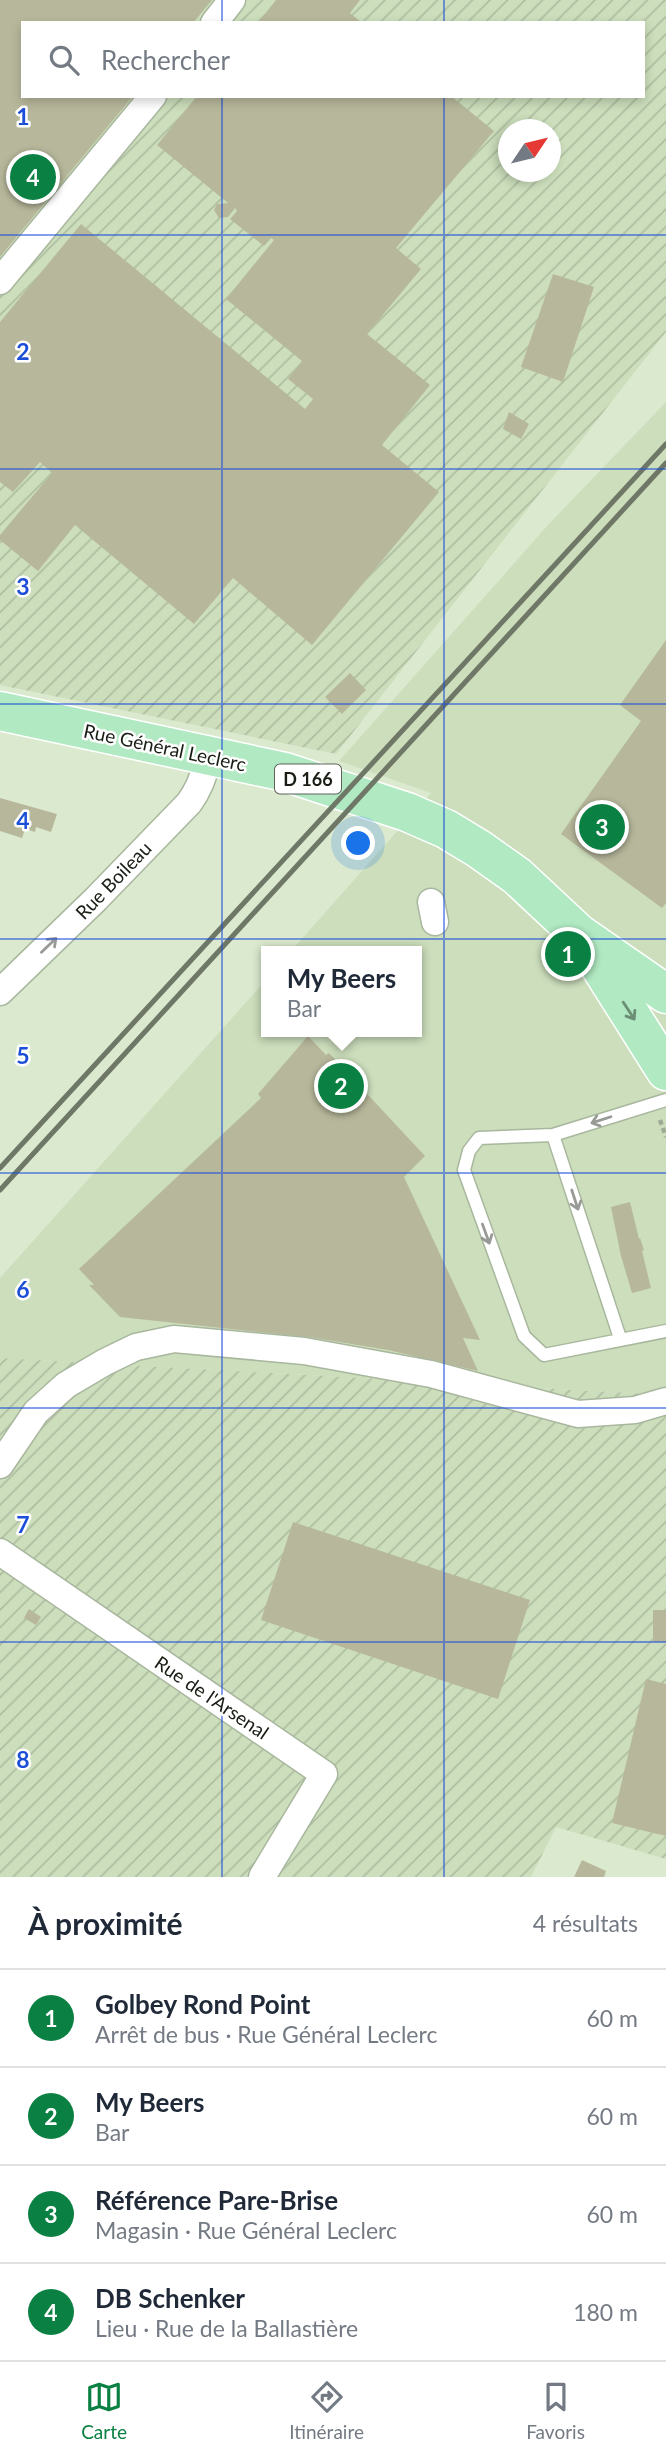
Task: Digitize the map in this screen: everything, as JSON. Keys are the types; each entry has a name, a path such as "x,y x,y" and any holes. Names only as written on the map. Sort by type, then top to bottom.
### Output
{"main road":[{"name":"Rue Général Leclerc","path":"0,711 285,772 407,812 446,829 479,849 517,876 578,933 666,994"},
{"name":"Rue Général Leclerc","path":"578,933 666,1071"}],"street":[{"path":"216,21 232,0"},
{"path":"0,281 151,98"},
{"name":"Rue Boileau","path":"0,992 96,899 189,803 205,774 208,756"},
{"path":"0,1465 36,1412 66,1385 136,1347 174,1339 304,1351 431,1374 578,1414 635,1410 666,1401"},
{"name":"Rue de l'Arsenal","path":"0,1552 324,1774 262,1877"}],"lane":[{"path":"666,1100 553,1135 479,1138 469,1151 464,1170 524,1336 544,1355 666,1331"},
{"path":"553,1135 620,1338"}],"shaded area":[{"path":"0,0 666,0 666,332 336,754 0,685"},
{"path":"666,402 666,1395 0,1358 0,1278 261,986 261,1037 422,1037 422,946 295,946 431,793 339,761 548,525"},
{"path":"0,1358 666,1395 666,1859 556,1827 531,1877 0,1877"}],"building":[{"path":"0,0 212,0 195,21 21,21 21,98 131,98 0,257"},
{"path":"276,0 360,0 350,13 360,21 260,21"},
{"path":"195,98 453,98 494,131 396,248 421,269 367,334 430,385 382,445 439,492 312,645 233,578 194,624 75,525 38,571 0,540 0,535 52,473 40,462 13,492 0,482 0,322 81,224 305,409 313,399 288,379 302,361 226,299 274,240 271,238 264,246 230,219 237,211 235,208 228,217 219,218 214,210 217,204 228,203 157,145"},
{"path":"553,274 594,287 563,382 521,367"},
{"path":"509,412 529,424 521,439 503,429"},
{"path":"666,640 666,903 662,908 561,834 641,721 620,705"},
{"path":"350,673 366,690 342,714 325,697"},
{"path":"0,798 57,814 51,832 36,827 35,832 25,829 22,838 0,831"},
{"path":"309,1037 326,1055 329,1053 425,1156 404,1177 480,1340 463,1338 478,1371 388,1350 315,1338 120,1317 89,1285 94,1285 79,1269 261,1098 258,1094"},
{"path":"630,1202 644,1250 642,1251 651,1288 632,1293 611,1207"},
{"path":"293,1522 530,1600 498,1699 261,1620"},
{"path":"29,1609 41,1617 36,1625 24,1618"},
{"path":"653,1610 666,1610 666,1642 653,1642"},
{"path":"646,1679 666,1684 666,1836 612,1823"},
{"path":"582,1860 606,1871 604,1877 574,1877"}],"railway":[{"path":"0,1168 666,444"},
{"path":"0,1190 666,463"}],"place":[{"name":"DB Schenker","path":"33,177"},
{"name":"Référence Pare-Brise","path":"602,827"},
{"name":"Golbey Rond Point","path":"568,954"},
{"name":"My Beers","path":"341,1086"}]}
